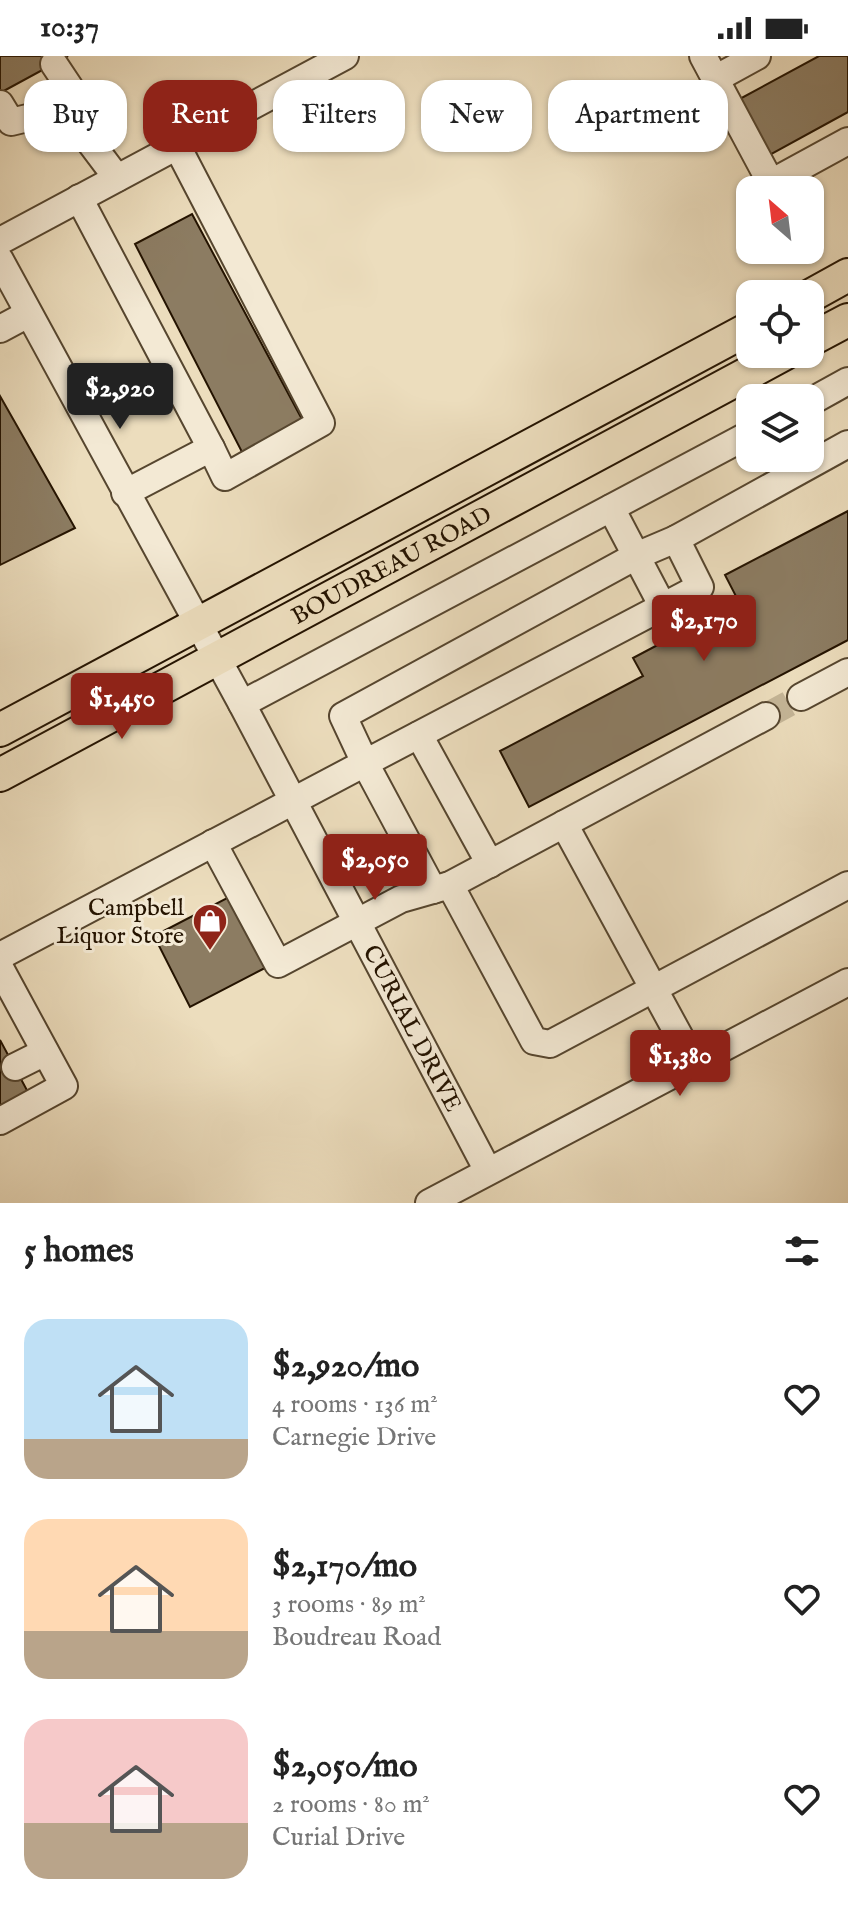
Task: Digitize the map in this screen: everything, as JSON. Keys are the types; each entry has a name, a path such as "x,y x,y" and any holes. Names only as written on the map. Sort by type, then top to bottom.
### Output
{"main road":[{"path":"824,288 848,275"},
{"path":"824,333 848,320"},
{"name":"BOUDREAU ROAD","path":"0,730 736,336"},
{"name":"BOUDREAU ROAD","path":"0,775 758,368"}],"street":[{"path":"257,103 345,56"},
{"path":"757,56 709,67 771,183 848,141"},
{"path":"54,64 65,80"},
{"path":"0,104 11,122 24,119"},
{"path":"97,152 117,178"},
{"path":"0,241 166,152"},
{"path":"79,198 225,477 321,423 180,152"},
{"name":"CURIAL DRIVE","path":"0,260 217,657 488,1171"},
{"path":"0,329 28,314"},
{"path":"824,394 848,381"},
{"path":"242,704 736,441"},
{"path":"848,444 343,716 365,763 534,1041 550,1044 848,885"},
{"path":"125,493 211,448"},
{"path":"611,508 663,607"},
{"path":"0,956 700,587 676,539"},
{"path":"801,697 848,672"},
{"path":"213,843 278,964 401,899 442,887 490,864 766,716"},
{"path":"419,735 490,864"},
{"path":"564,824 694,1063"},
{"path":"0,968 10,1011 45,1052 64,1086 0,1121"},
{"path":"429,1203 848,982"},
{"path":"15,1067 45,1052"}],"building":[{"path":"0,56 68,56 0,93"},
{"path":"819,56 848,56 848,112 766,157 736,101"},
{"path":"192,214 304,423 243,454 135,244"},
{"path":"0,396 75,528 0,565"},
{"path":"848,511 848,640 529,807 500,751 643,676 633,658 739,602 725,575"},
{"name":"Campbell Liquor Store","path":"229,897 265,968 190,1007 154,936"},
{"path":"0,1040 29,1094 0,1110"}],"tunnel":[{"path":"766,716 801,697"}],"place":[{"name":"Campbell Liquor Store","path":"210,952"}]}
